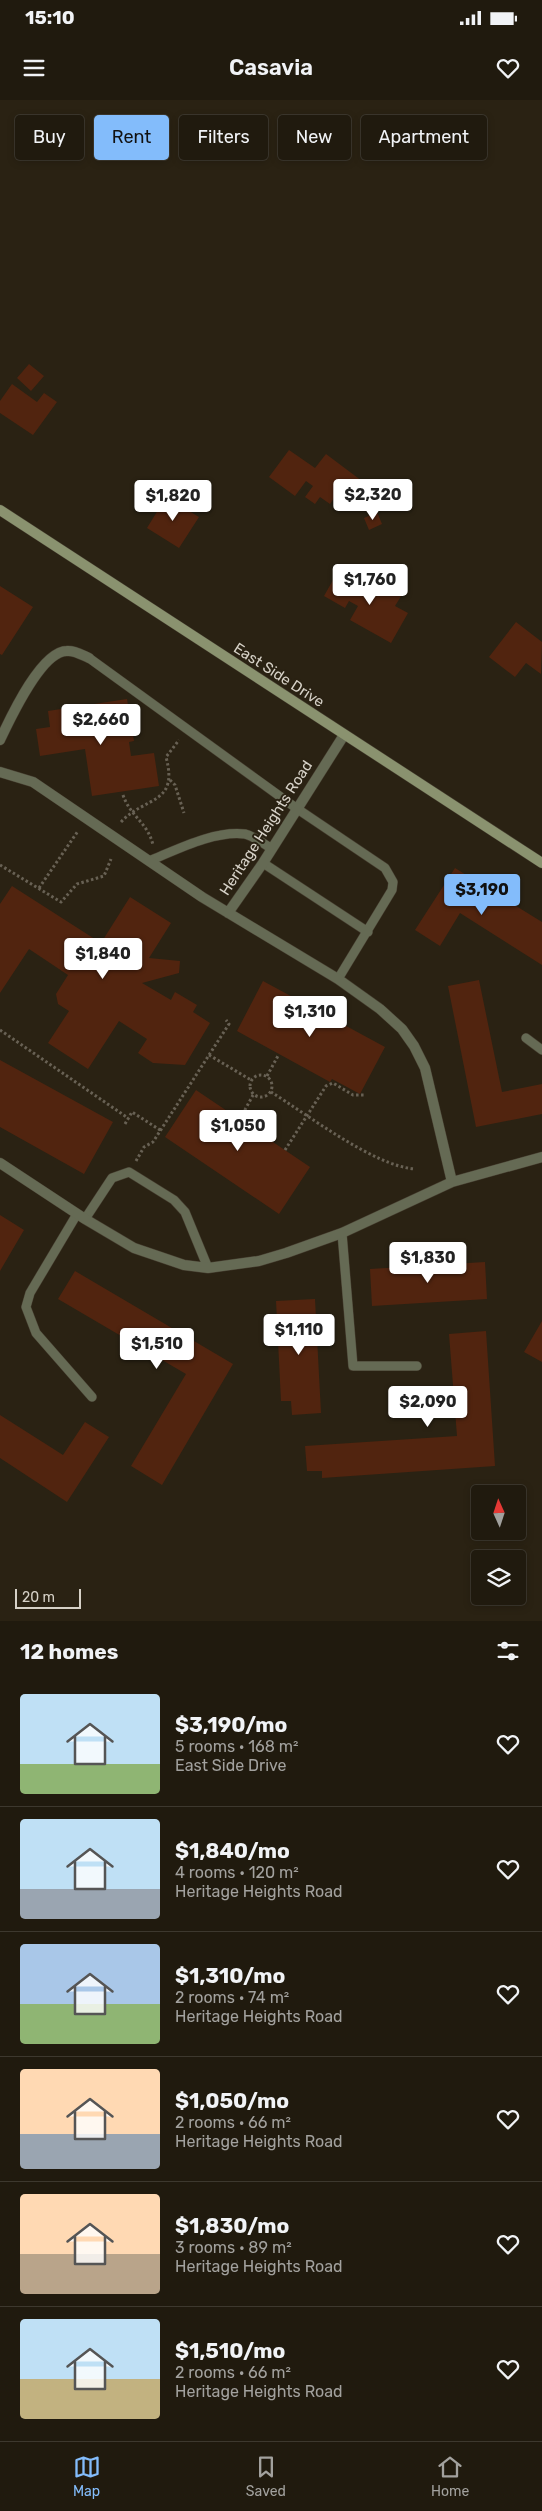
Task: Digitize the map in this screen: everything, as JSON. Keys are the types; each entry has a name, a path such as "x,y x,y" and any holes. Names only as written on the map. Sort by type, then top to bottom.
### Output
{"main road":[{"name":"East Side Drive","path":"0,510 542,863"}],"street":[{"path":"0,740 43,664 54,654 66,650 89,658"},
{"name":"Heritage Heights Road","path":"344,735 228,913 338,979 380,1008 402,1029 414,1046 424,1068 452,1182"},
{"path":"0,772 33,782 228,913"},
{"path":"0,1163 134,1248 184,1265 208,1268 259,1261 342,1234 452,1182 542,1156"}],"lane":[{"path":"89,658 296,808 385,868 393,882 392,890 338,979"},
{"path":"148,861 193,842 234,834 247,834 272,848"},
{"path":"263,862 368,932"},
{"path":"526,1038 542,1050"},
{"path":"92,1397 36,1333 28,1318 26,1307 30,1293 81,1216 112,1178 129,1172 174,1200 186,1212 208,1268"},
{"path":"342,1234 353,1366 417,1366"}],"path":[{"path":"120,822 154,801 167,788 170,780 166,757"},
{"path":"170,780 175,785 184,813"},
{"path":"123,795 127,808 148,831 153,844"},
{"path":"39,888 87,817"},
{"path":"0,865 61,902 77,884 104,876 111,859"},
{"path":"144,1147 153,1142 230,1024 226,1020"},
{"path":"0,1030 128,1118"},
{"path":"267,1076 279,1054"},
{"path":"209,1055 251,1080"},
{"path":"251,1080 260,1075 267,1076"},
{"path":"253,1095 264,1097 271,1092 272,1085 267,1076"},
{"path":"251,1080 250,1088 253,1095"},
{"path":"285,1150 326,1086 333,1083 353,1095 366,1096"},
{"path":"271,1092 389,1165 415,1169"},
{"path":"240,1119 253,1095"},
{"path":"125,1124 132,1112 160,1130"}],"building":[{"path":"29,364 44,376 31,391 17,378"},
{"path":"12,384 37,402 44,393 57,402 33,435 0,413 0,401"},
{"path":"289,450 315,468 326,454 362,481 346,502 336,495 330,504 320,497 315,504 305,497 313,486 306,481 295,496 269,477"},
{"path":"166,497 199,517 179,548 147,528"},
{"path":"377,512 382,524 369,530 364,518"},
{"path":"337,573 368,591 376,578 403,593 395,606 408,613 391,643 350,620 358,606 349,601 345,608 324,596"},
{"path":"0,586 33,607 2,655 0,654"},
{"path":"516,622 542,642 541,674 526,663 515,677 489,657"},
{"path":"127,699 134,741 129,742 131,756 154,753 159,786 92,796 85,749 40,756 36,729 50,727 48,711"},
{"path":"455,868 542,922 542,965 460,913 440,946 415,930"},
{"path":"12,886 101,943 130,897 171,923 149,958 180,961 179,973 142,983 171,1000 175,992 197,1005 193,1012 210,1023 185,1065 153,1063 138,1053 147,1039 119,1021 88,1069 48,1043 69,1011 58,1004 56,994 68,975 29,949 0,993 0,904"},
{"path":"479,980 502,1092 542,1084 542,1114 476,1127 448,986"},
{"path":"263,981 385,1047 360,1094 332,1079 330,1082 237,1031"},
{"path":"0,1060 113,1122 84,1174 0,1127"},
{"path":"196,1090 310,1167 279,1214 165,1137"},
{"path":"0,1215 24,1230 0,1271"},
{"path":"485,1262 487,1299 372,1306 370,1269"},
{"path":"75,1271 233,1364 162,1485 131,1466 186,1374 58,1299"},
{"path":"315,1299 321,1413 292,1415 291,1401 281,1401 276,1301"},
{"path":"542,1321 542,1362 524,1352"},
{"path":"486,1331 495,1466 322,1478 322,1471 307,1471 305,1446 457,1436 449,1334"},
{"path":"0,1415 63,1455 85,1422 109,1437 67,1502 0,1458"}]}
